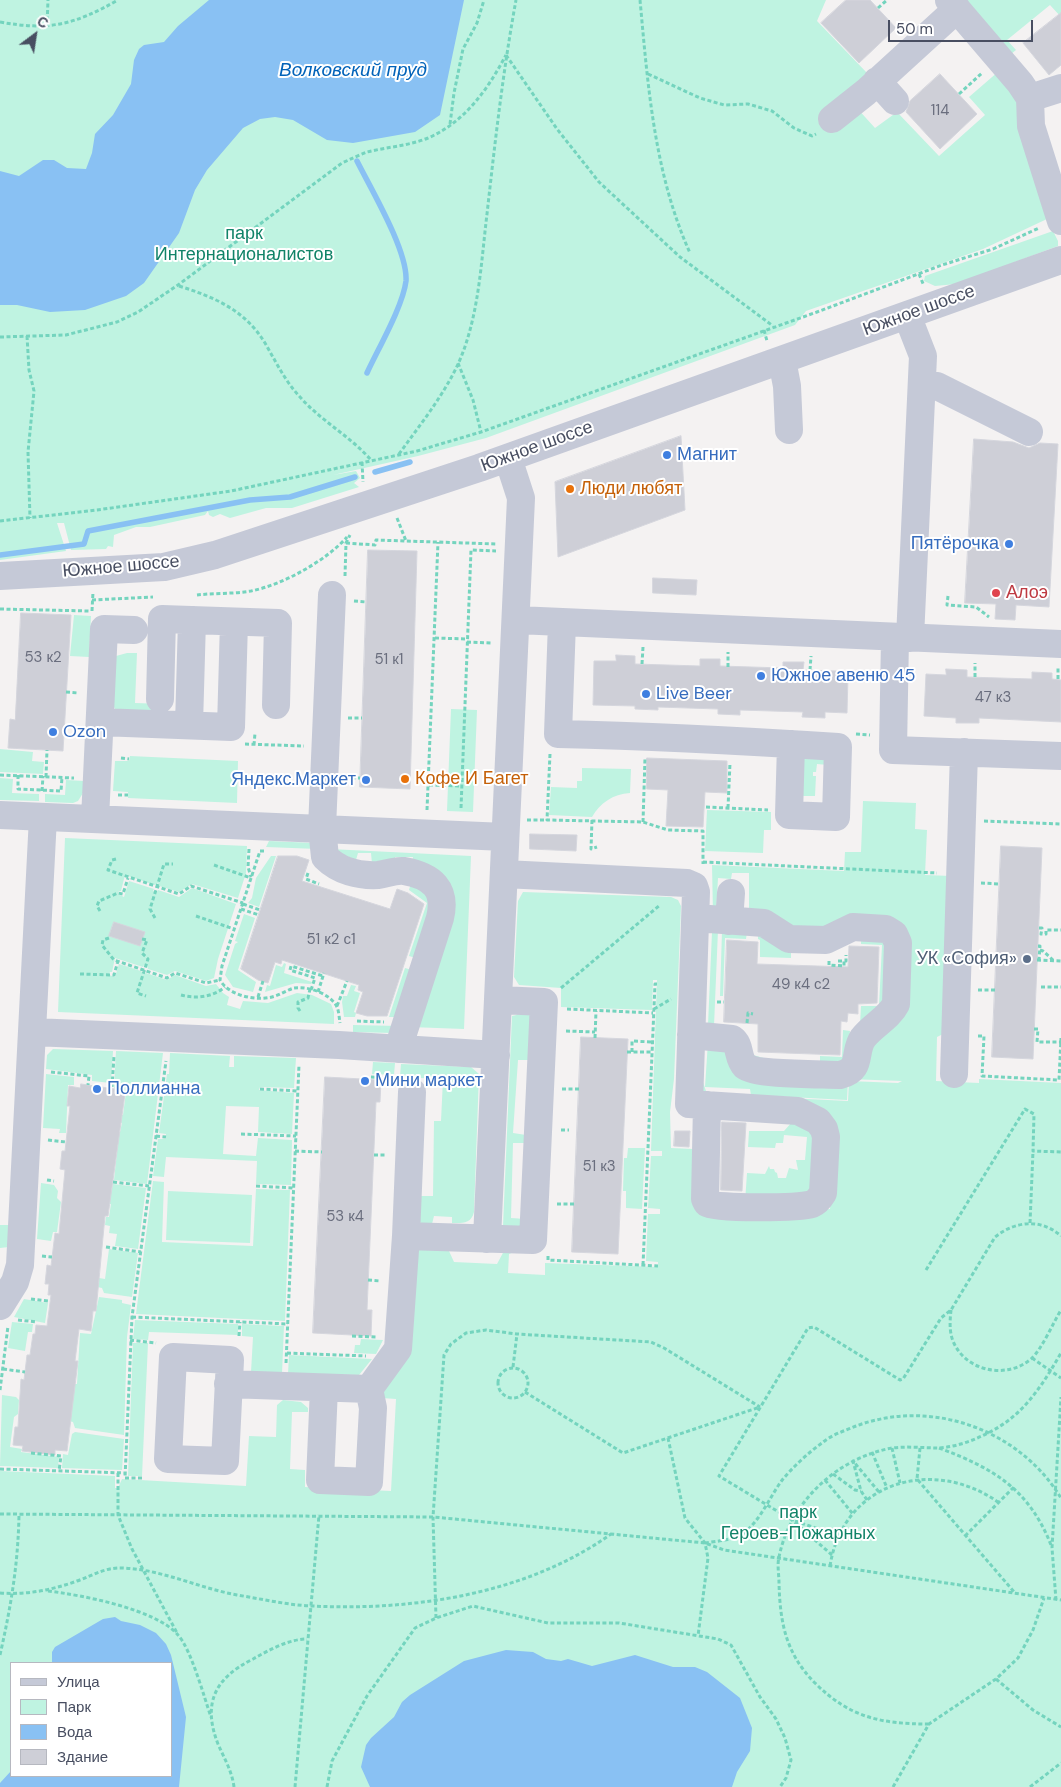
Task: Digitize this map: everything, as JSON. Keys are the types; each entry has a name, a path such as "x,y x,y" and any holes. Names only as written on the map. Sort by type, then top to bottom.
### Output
{"street":[{"path":"832,119 886,91 953,5 999,58 1030,98 1031,126 1051,224"},
{"path":"1030,98 1061,88"},
{"name":"Южное шоссе","path":"0,576 164,567 215,555 355,511 508,458 1061,260"},
{"path":"908,315 923,356 922,385 929,596 902,638 893,750 1061,756"},
{"path":"782,360 787,386 789,430"},
{"path":"922,385 937,386 1029,432"},
{"path":"487,1239 504,874 512,828 521,498 508,458"},
{"path":"324,1388 320,1480 369,1482 372,1408 369,1389 398,1349 406,1236 403,1070 406,1022 440,918 443,898 439,889 431,881 404,871 392,871 380,875 346,871 332,864 323,840 332,595"},
{"path":"189,725 194,608"},
{"path":"160,699 162,619 194,608 234,622 278,623 276,705"},
{"path":"517,620 1061,644"},
{"path":"100,722 231,727 234,622"},
{"path":"562,622 558,734 646,736 791,744"},
{"path":"95,819 104,629 134,630"},
{"path":"954,1074 964,752"},
{"path":"0,815 42,807 95,819 260,842 512,828"},
{"path":"11,1302 20,1265 12,1211 33,1032 42,807"},
{"path":"504,874 687,883 694,886 696,892 696,918 689,1104 707,1105 798,1111 818,1121 824,1128 826,1138 823,1194 819,1200 812,1204 763,1207 717,1206 707,1203 705,1198 707,1105"},
{"path":"729,921 730,893"},
{"path":"692,1035 732,1039 735,1041 742,1062 754,1070 844,1074 858,1062 864,1038 891,1012 896,1004 899,947 896,937 889,930 853,926 826,940 789,939 764,923 696,918"},
{"path":"406,1236 533,1240 553,1016 544,1002 499,1000"},
{"path":"33,1032 342,1023 403,1070 496,1054"},
{"path":"228,1384 369,1389"}],"path":[{"path":"47,27 48,0"},
{"path":"0,22 47,27 79,20 118,0"},
{"path":"450,124 454,93 464,49 477,23 484,0"},
{"path":"399,455 428,414 458,363 477,294 506,55 516,0"},
{"path":"640,0 655,144 676,222 690,253"},
{"path":"878,8 886,0"},
{"path":"0,337 66,334 117,322 138,312 178,286 342,163 368,152 427,138 450,124 469,109 492,83 506,55"},
{"path":"506,55 557,129 599,182 680,257 773,326"},
{"path":"959,94 999,58"},
{"path":"647,74 700,98 724,105 748,104 772,111 794,128 812,136 821,133 832,119"},
{"path":"0,521 97,510 230,491 399,455 481,432 773,326 993,249 1051,224"},
{"path":"178,286 220,301 239,313 260,336 289,385 300,398 321,418 360,447 371,461"},
{"path":"28,336 29,370 34,391 28,452 30,518"},
{"path":"458,363 473,400 481,432"},
{"path":"396,514 406,541"},
{"path":"194,608 269,586 322,559 338,547 352,531"},
{"path":"346,543 375,546 376,540 497,544"},
{"path":"427,812 438,542"},
{"path":"460,808 471,550 497,551"},
{"path":"929,596 947,605 976,607"},
{"path":"92,600 160,597"},
{"path":"0,609 92,611"},
{"path":"434,638 467,639"},
{"path":"642,664 643,639"},
{"path":"547,820 550,745 558,734"},
{"path":"850,734 878,735"},
{"path":"235,744 326,747"},
{"path":"643,822 645,749"},
{"path":"42,807 47,750"},
{"path":"728,808 730,759"},
{"path":"0,775 78,778"},
{"path":"18,776 18,789 61,791 62,777"},
{"path":"428,785 461,786"},
{"path":"706,806 768,810"},
{"path":"512,828 547,820 592,820 643,822 668,830 703,831 702,872"},
{"path":"592,820 591,849 597,847"},
{"path":"962,820 1061,824"},
{"path":"323,840 315,852 308,873 312,874 311,877 328,883"},
{"path":"252,878 248,867 260,842"},
{"path":"260,842 260,851 222,966 220,980 225,987 243,995 258,998 272,997 295,988 311,989 329,997 342,1023"},
{"path":"116,859 112,860 108,870 128,878 179,894 191,886 259,910 258,915 241,909"},
{"path":"703,862 925,873"},
{"path":"155,918 150,909 164,864 173,864"},
{"path":"214,865 252,878"},
{"path":"100,912 97,906 99,901 118,893 123,894 128,878"},
{"path":"974,882 999,884"},
{"path":"553,1016 559,990 663,902"},
{"path":"196,916 234,929"},
{"path":"1039,928 1042,928 1041,934 1046,934 1046,930 1061,930"},
{"path":"109,938 103,940 102,945 114,960 118,962 167,978 175,973 206,983 220,980"},
{"path":"142,939 147,940 142,953 148,959 137,993 146,996"},
{"path":"1038,946 1040,950 1038,960 1061,961"},
{"path":"1040,950 1043,950 1054,961"},
{"path":"829,964 844,966 846,952"},
{"path":"824,960 844,961"},
{"path":"80,974 114,975 118,962"},
{"path":"300,1011 298,1002 308,998 315,978 290,970 292,966 323,974 318,992"},
{"path":"258,998 263,981"},
{"path":"342,1023 347,981"},
{"path":"643,1265 652,1042 655,984 657,984"},
{"path":"181,995 195,999 220,991 225,987"},
{"path":"1041,987 1061,987"},
{"path":"970,989 995,990"},
{"path":"717,992 717,1010"},
{"path":"553,1016 596,1010 654,1011 674,997"},
{"path":"717,1002 724,1002"},
{"path":"595,1038 596,1010"},
{"path":"747,1016 748,1013 753,1014"},
{"path":"553,1016 595,1032"},
{"path":"342,1023 406,1022"},
{"path":"1034,1029 1038,1029 1038,1042 1061,1042"},
{"path":"972,1034 984,1036 982,1076 1059,1080 1061,1038"},
{"path":"652,1042 632,1041 629,1052 652,1052"},
{"path":"112,1087 114,1048"},
{"path":"142,1478 125,1478 130,1340 149,1186 167,1070 167,1051"},
{"path":"286,1369 300,1056"},
{"path":"371,1077 398,1079 403,1070"},
{"path":"43,1071 89,1076 88,1085"},
{"path":"260,1089 298,1091"},
{"path":"555,1089 579,1089"},
{"path":"926,1270 1025,1109 1034,1114 1030,1223"},
{"path":"241,1134 296,1136"},
{"path":"156,1136 166,1137"},
{"path":"40,1138 66,1142"},
{"path":"295,1151 322,1152"},
{"path":"1033,1152 1061,1152"},
{"path":"113,1182 149,1186"},
{"path":"256,1186 294,1188"},
{"path":"550,1204 574,1204"},
{"path":"832,1555 792,1520 719,1476 808,1328 814,1327 900,1380 906,1376 941,1318 951,1310 995,1237 1005,1229 1017,1224 1030,1223 1043,1225 1061,1236"},
{"path":"106,1247 141,1252"},
{"path":"548,1252 548,1260 658,1266"},
{"path":"11,1302 48,1300"},
{"path":"951,1310 949,1325 953,1341 961,1354 973,1364 988,1370 1004,1371 1019,1367 1032,1358 1061,1310"},
{"path":"132,1317 288,1324"},
{"path":"0,1390 3,1369 2,1360 10,1319 38,1322"},
{"path":"239,1336 240,1322"},
{"path":"436,1618 433,1517 444,1355 451,1344 466,1333 486,1330 517,1334 650,1342 664,1348 760,1407"},
{"path":"513,1367 517,1334"},
{"path":"352,1336 378,1336"},
{"path":"130,1340 148,1341"},
{"path":"287,1353 370,1356"},
{"path":"929,1724 876,1721 849,1710 813,1682 789,1648 780,1613 778,1558 792,1520 804,1502 824,1480 853,1461 872,1452 892,1448 954,1446 989,1433 1018,1414 1051,1371 1061,1353"},
{"path":"1032,1358 1061,1378"},
{"path":"513,1367 526,1374 529,1381 525,1392 517,1398 509,1398 499,1388 498,1380 500,1374 513,1367"},
{"path":"3,1369 25,1372"},
{"path":"525,1392 623,1453 760,1407"},
{"path":"1056,1600 1052,1548 1061,1397"},
{"path":"705,1543 733,1538 745,1533 783,1479 823,1442 866,1422 892,1417 932,1416 961,1422 989,1433 1010,1445 1037,1467 1055,1487 1061,1498"},
{"path":"668,1438 685,1518 705,1543 708,1558 698,1636"},
{"path":"892,1448 900,1483"},
{"path":"920,1448 917,1479 1015,1594"},
{"path":"938,1448 992,1470 1014,1487 1040,1520 1052,1548"},
{"path":"872,1452 887,1488"},
{"path":"31,1453 61,1456 59,1471"},
{"path":"853,1461 861,1491 867,1500"},
{"path":"853,1461 879,1492"},
{"path":"0,1469 126,1473"},
{"path":"118,1473 118,1515 132,1549 179,1635 196,1673 218,1742 234,1782 238,1787"},
{"path":"833,1474 855,1490 861,1491"},
{"path":"830,1566 839,1536 853,1514 867,1500 879,1492 900,1483 917,1479 956,1482 977,1490 998,1502"},
{"path":"824,1480 853,1514"},
{"path":"965,1536 1014,1487"},
{"path":"0,1514 433,1517 705,1543 724,1550 1061,1600"},
{"path":"0,1655 14,1594 19,1514"},
{"path":"295,1787 319,1515"},
{"path":"792,1520 839,1536"},
{"path":"45,1591 79,1580 102,1569 123,1568 144,1570 227,1593 310,1606 383,1605 434,1600 480,1591 551,1569 586,1552 612,1534"},
{"path":"0,1593 14,1594 45,1591 79,1595 144,1615 167,1625 179,1635"},
{"path":"893,1787 929,1724 996,1679 1018,1658 1034,1630 1044,1598"},
{"path":"327,1787 332,1761 368,1696 415,1628 436,1618 473,1606 548,1623 618,1622 718,1639 731,1645 760,1697 776,1719 785,1738 791,1760 786,1778 780,1787"},
{"path":"211,1717 213,1696 229,1674 243,1664 269,1651 291,1642 308,1639"},
{"path":"996,1679 1033,1710 1061,1727"},
{"path":"1030,1787 1061,1764"},
{"path":"234,1782 234,1787"}],"green space":[{"name":"парк Интернационалистов","path":"0,0 826,0 817,21 868,74 856,107 875,128 897,112 939,156 985,115 969,97 999,71 1019,96 1047,219 983,249 806,311 795,325 486,438 418,456 333,475 356,471 360,478 354,483 359,487 292,508 266,508 230,518 220,514 213,517 209,515 208,511 205,515 150,527 136,527 114,535 113,547 108,546 106,549 71,550 64,523 57,523 66,551 0,560"},
{"path":"956,0 1061,0 1061,17 1050,5 1007,40 1016,50 1006,58"},
{"path":"1053,231 1058,241 1058,246 956,284 935,286 924,281 925,276"},
{"path":"74,615 91,616 89,657 70,656"},
{"path":"137,653 135,703 164,704 163,712 115,709 113,705 116,656"},
{"path":"451,709 477,710 473,812 447,811"},
{"path":"0,749 33,752 32,761 44,762 43,774 0,772"},
{"path":"821,755 828,765 817,764 816,772 813,772 813,776 816,776 815,796 802,796 804,757"},
{"path":"130,756 238,761 237,803 128,798 128,792 113,791 115,761 129,761"},
{"path":"582,768 631,769 630,793 618,795 608,800 599,807 592,817 549,815 551,787 577,788 577,781 582,781"},
{"path":"0,778 13,779 12,793 39,794 39,801 0,800"},
{"path":"66,780 84,781 83,793 78,801 73,803 45,802 45,794 65,795"},
{"name":"парк Героев-Пожарных","path":"863,801 916,803 915,829 927,830 925,875 951,876 943,1034 937,1037 936,1081 979,1083 979,1079 1061,1083 1061,1787 0,1787 0,1471 115,1476 115,1488 118,1488 122,1479 246,1486 249,1436 276,1437 277,1405 283,1400 301,1402 308,1408 308,1412 292,1412 290,1469 305,1470 305,1487 391,1491 396,1399 382,1398 413,1260 419,1249 449,1251 454,1262 497,1264 504,1251 514,1252 509,1254 508,1273 545,1275 545,1263 658,1267 658,1262 646,1261 648,1214 660,1214 660,1209 648,1208 651,1156 662,1156 662,1151 651,1151 657,980 653,980 652,1010 561,1007 561,988 519,985 514,977 518,901 523,892 671,897 678,900 681,906 674,1079 670,1112 671,1148 693,1149 697,1211 756,1213 830,1209 833,1127 702,1095 703,1082 707,1094 848,1101 849,1081 898,1083 902,1081 848,1079 847,1100 751,1095 750,1089 705,1087 708,1042 840,1080 868,1040 904,942 816,935 749,911 749,873 732,873 731,879 718,878 716,913 713,914 712,865 844,871 845,852 861,852"},
{"path":"707,810 771,812 771,830 764,830 763,853 705,851"},
{"path":"65,838 247,846 246,873 238,898 192,884 179,892 159,886 158,883 155,885 125,875 121,891 118,894 124,897 129,881 154,889 153,891 157,892 158,890 179,897 192,888 236,904 218,959 214,978 206,981 175,971 167,975 148,969 144,965 143,967 115,958 112,972 109,975 115,977 119,964 141,971 143,974 146,973 167,980 175,975 206,986 216,984 229,997 227,1005 240,1009 243,1001 268,1003 297,993 312,995 331,1004 334,1012 334,1024 58,1012"},
{"path":"269,841 314,843 318,849 266,847"},
{"path":"330,849 471,856 464,1029 410,1027 446,917 412,868 413,857 395,857 395,866 372,864 371,853 358,853 356,860"},
{"path":"271,856 276,856 259,907 248,903 252,898 256,878"},
{"path":"411,883 433,900 416,958 409,956 427,903 409,890"},
{"path":"244,914 255,918 238,970 256,982 253,992 233,987 225,975 235,944 238,942 235,941"},
{"path":"718,930 714,1026 708,1025 712,932"},
{"path":"722,931 747,932 746,939 725,938 723,996 720,996"},
{"path":"758,932 791,950 791,958 760,957"},
{"path":"861,936 884,939 887,1000 860,1025 861,1006 879,1006 882,945 861,944"},
{"path":"284,963 286,964 284,973 312,982 311,984 296,983 265,992 267,985 270,986 276,965 282,967"},
{"path":"405,968 412,970 397,1017 389,1017"},
{"path":"351,985 356,986 354,991 360,993 354,1012 356,1013 355,1017 344,1017 343,996 347,996"},
{"path":"525,1013 532,1016 533,1060 518,1060 513,1133 526,1135 526,1143 513,1143 511,1218 526,1219 523,1226 503,1226 512,1016"},
{"path":"353,1025 399,1026 393,1033 353,1032"},
{"path":"843,1030 850,1031 848,1060 820,1064 820,1056 842,1057"},
{"path":"53,1049 113,1051 111,1083 92,1081 92,1075 46,1069 47,1055"},
{"path":"116,1051 163,1053 147,1184 114,1180 118,1142 117,1132 120,1132 122,1123 118,1122 119,1115 123,1115 126,1092 115,1090 114,1088"},
{"path":"170,1053 230,1056 229,1067 234,1067 234,1056 296,1058 294,1088 260,1087 259,1090 294,1093 292,1134 258,1132 259,1107 226,1106 223,1154 256,1156 258,1138 292,1140 291,1185 256,1184 257,1161 166,1157 164,1177 153,1176 158,1139 166,1139 166,1134 159,1133 167,1074 169,1074"},
{"path":"373,1062 395,1063 394,1075 372,1074"},
{"path":"401,1064 471,1067 479,1074 474,1212 469,1221 452,1223 452,1217 434,1216 432,1224 422,1224 419,1221 416,1196 433,1196 434,1121 441,1121 443,1079 400,1077"},
{"path":"46,1074 74,1077 74,1085 68,1085 66,1133 59,1133 60,1129 43,1128"},
{"path":"792,1122 812,1124 817,1190 745,1202 747,1173 765,1174 769,1166 770,1169 774,1169 777,1173 778,1178 786,1178 789,1168 798,1170 796,1160 805,1160 807,1137 784,1135 783,1143 776,1143 775,1148 748,1147 749,1131 784,1131"},
{"path":"628,1148 645,1148 642,1209 626,1208 626,1191 623,1191 624,1158 627,1158"},
{"path":"153,1181 164,1182 162,1242 253,1246 256,1189 290,1190 285,1321 136,1314"},
{"path":"41,1183 54,1185 58,1191 57,1198 61,1202 57,1232 53,1232 51,1241 37,1239"},
{"path":"113,1184 146,1188 138,1249 115,1246 117,1234 109,1233 110,1226 105,1225 106,1217 109,1217 111,1204 108,1204"},
{"path":"168,1191 252,1195 250,1243 166,1240"},
{"path":"0,1225 9,1225 9,1247 0,1248"},
{"path":"109,1249 138,1253 132,1297 104,1293 102,1288 97,1287 99,1278 105,1279"},
{"path":"99,1297 122,1300 122,1303 131,1305 127,1337 124,1435 75,1428 73,1422 69,1421 74,1384 77,1384 80,1333 91,1334"},
{"path":"24,1299 48,1303 45,1323 14,1317"},
{"path":"135,1320 238,1324 238,1335 149,1332 148,1340 133,1339"},
{"path":"12,1322 33,1324 32,1332 28,1332 25,1351 8,1348"},
{"path":"242,1324 284,1326 282,1374 251,1372 253,1337 242,1336"},
{"path":"361,1339 383,1340 376,1354 354,1353 355,1345 360,1345"},
{"path":"133,1343 148,1343 142,1476 128,1476"},
{"path":"289,1355 372,1359 359,1375 288,1374"},
{"path":"2,1395 16,1397 19,1400 18,1414 14,1417 10,1447 22,1449 21,1452 59,1457 58,1468 0,1466"},
{"path":"75,1432 124,1439 122,1470 62,1468 63,1454 68,1455 72,1434"}],"water":[{"name":"Волковский пруд","path":"209,0 464,0 440,115 415,132 353,143 327,140 293,120 275,117 260,119 243,128 207,170 195,190 179,233 144,283 126,296 85,310 50,312 17,305 0,305 0,171 19,176 43,160 54,160 67,168 86,169 92,153 95,134 113,115 131,84 134,60 139,49 144,45 164,42 178,26"},
{"path":"115,1617 121,1621 140,1625 156,1633 166,1644 171,1655 186,1717 179,1787 0,1787 0,1783 10,1772 10,1777 172,1777 172,1662 52,1662 52,1652 55,1647 103,1619"},
{"path":"506,1650 533,1652 546,1659 561,1661 568,1659 592,1666 635,1655 673,1667 695,1667 707,1672 740,1698 752,1728 750,1751 737,1772 732,1787 370,1787 361,1767 366,1745 394,1717 402,1702 464,1661"}],"building":[{"path":"846,0 870,0 896,28 859,63 821,23"},
{"path":"1061,13 1061,65 1049,75 1023,43"},
{"path":"940,74 977,114 940,149 906,112 910,101"},
{"path":"681,436 685,510 558,557 555,482"},
{"path":"974,439 1013,442 1029,448 1040,443 1058,444 1049,607 1016,605 1015,620 995,619 996,604 965,603"},
{"path":"368,550 417,551 410,789 360,787"},
{"path":"653,578 697,580 696,595 653,593"},
{"path":"21,613 71,615 63,751 8,748 10,719 15,720"},
{"path":"616,655 635,656 635,664 700,666 700,659 720,659 720,666 783,668 783,662 804,662 803,670 837,671 837,676 848,676 847,713 825,712 825,718 802,717 803,712 740,710 740,715 718,714 718,709 658,707 658,710 635,709 635,706 593,705 594,661 616,661"},
{"path":"946,669 967,670 967,677 1032,679 1032,672 1052,673 1052,679 1061,680 1061,722 979,718 979,723 956,723 956,718 924,716 926,674 946,675"},
{"path":"647,758 727,761 727,793 705,792 703,827 666,826 668,790 647,789"},
{"path":"530,834 577,835 576,851 530,849"},
{"path":"1001,846 1042,848 1033,1059 992,1057"},
{"path":"278,856 297,856 309,860 302,881 390,909 397,889 408,893 424,904 387,1016 367,1016 356,1013 363,992 358,990 359,985 282,960 281,964 275,962 268,983 258,980 241,969"},
{"path":"114,922 145,932 140,946 109,936"},
{"path":"727,940 758,942 757,964 848,967 849,946 879,947 877,1003 858,1004 858,1014 848,1013 847,1022 841,1021 840,1055 758,1052 758,1024 724,1022"},
{"path":"581,1037 628,1039 618,1254 572,1252"},
{"path":"325,1077 381,1080 380,1102 376,1102 367,1310 372,1310 371,1336 313,1333"},
{"path":"81,1084 115,1089 114,1093 125,1094 108,1216 105,1216 96,1311 93,1311 91,1331 79,1329 75,1361 78,1361 67,1451 55,1450 55,1455 22,1451 23,1446 13,1445 15,1427 18,1427 21,1379 24,1380 27,1355 30,1355 33,1334 35,1334 36,1325 47,1326 51,1295 48,1295 49,1284 45,1284 47,1265 51,1266 55,1233 59,1234 65,1170 60,1169 62,1151 65,1151 70,1106 67,1106 69,1086 80,1088"},
{"path":"722,1122 746,1123 742,1191 721,1190"},
{"path":"675,1131 690,1131 689,1147 674,1146"}],"waterway":[{"path":"357,161 395,237 405,268 406,281 395,315 367,373"},
{"path":"375,472 410,462"},
{"path":"0,555 84,544 88,531 250,500 290,497 355,477"}],"place":[{"name":"Магнит","path":"667,455"},
{"name":"Люди любят","path":"570,489"},
{"name":"Пятёрочка","path":"1009,544"},
{"name":"Алоэ","path":"996,593"},
{"name":"Южное авеню 45","path":"761,676"},
{"name":"Live Beer","path":"646,694"},
{"name":"Ozon","path":"53,732"},
{"name":"Кофе И Багет","path":"405,779"},
{"name":"Яндекс.Маркет","path":"366,780"},
{"name":"УК «София»","path":"1027,959"},
{"name":"Мини маркет","path":"365,1081"},
{"name":"Поллианна","path":"97,1089"}]}
